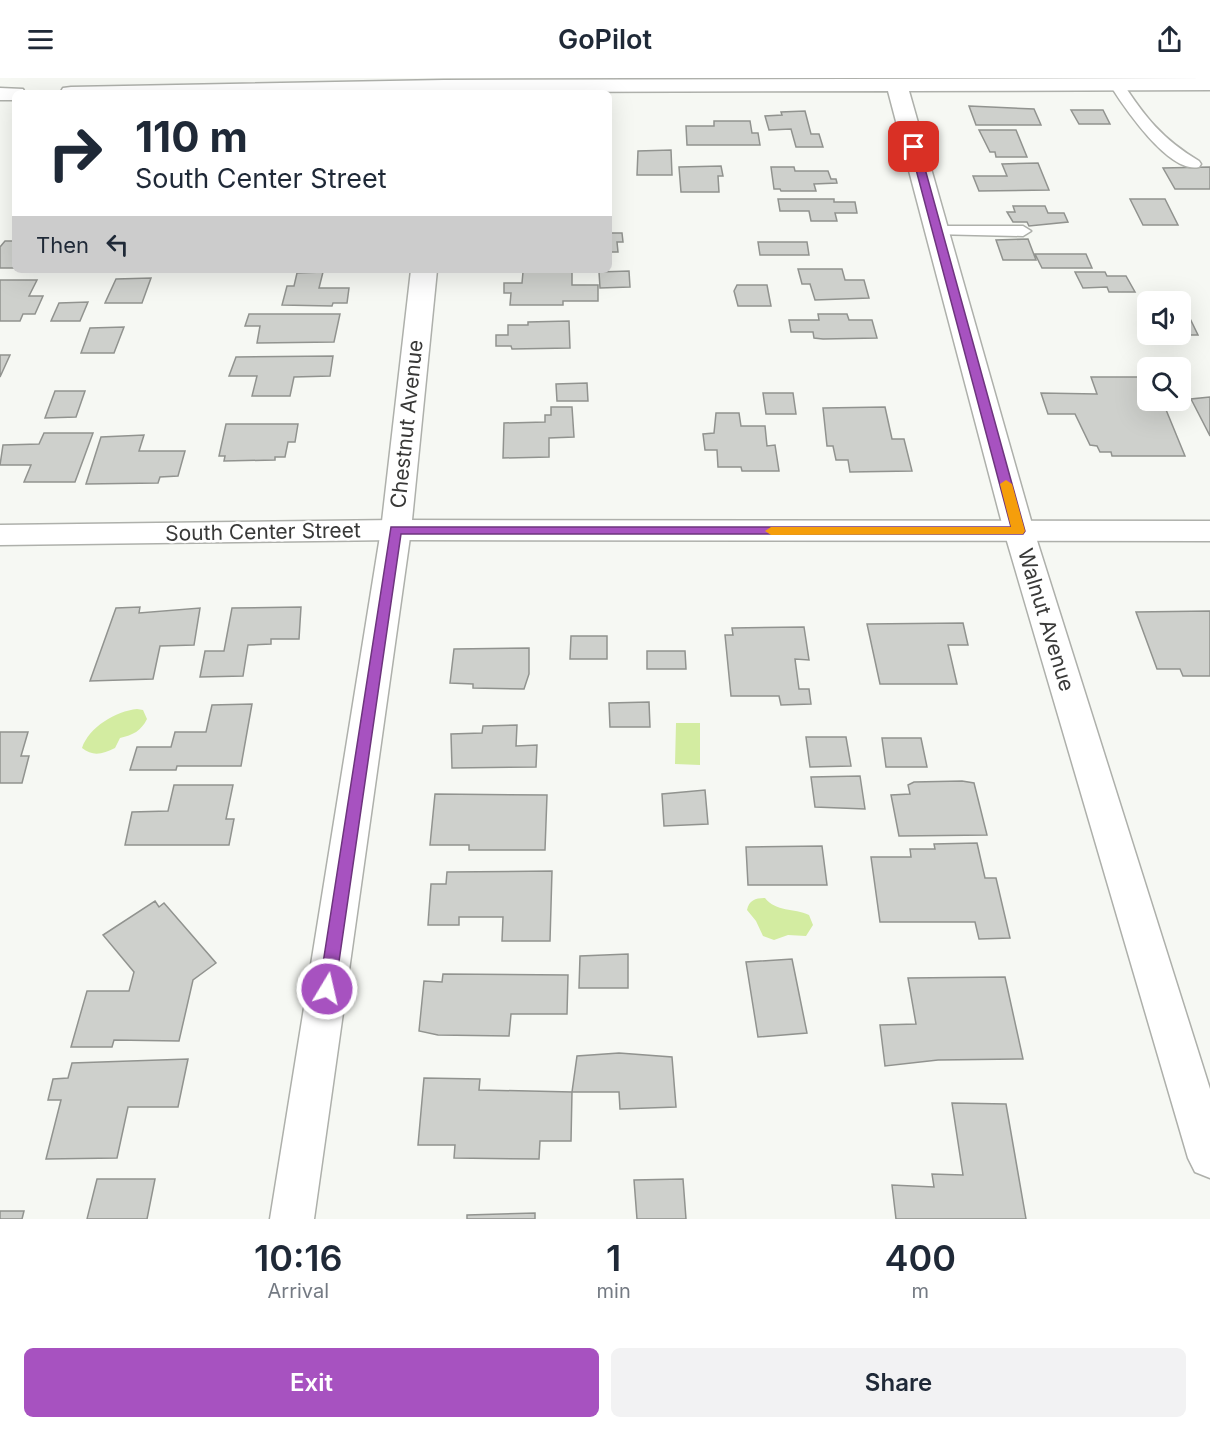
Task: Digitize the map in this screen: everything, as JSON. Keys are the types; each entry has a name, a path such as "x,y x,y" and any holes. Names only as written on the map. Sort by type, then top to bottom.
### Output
{"street":[{"path":"231,90 896,81 1117,85 1210,84"},
{"name":"Walnut Avenue","path":"896,81 1019,531 1210,1158"},
{"name":"Chestnut Avenue","path":"292,1219 396,530 424,273"},
{"name":"South Center Street","path":"0,535 396,530 1210,531"}],"lane":[{"path":"1117,85 1146,130 1157,141 1194,164"},
{"path":"937,231 1023,231"}],"shaded area":[{"path":"137,709 143,710 147,719 136,732 120,738 115,748 98,754 90,753 82,748 91,733 104,721"},
{"path":"676,723 700,723 700,765 675,764"},
{"path":"765,898 774,906 809,915 813,925 806,936 788,935 774,940 763,936 756,921 747,910 753,900"}],"building":[{"path":"969,106 1034,109 1041,125 976,125"},
{"path":"1071,110 1103,110 1110,124 1079,124"},
{"path":"805,111 811,134 819,134 823,147 796,147 791,129 769,130 765,116 782,115 781,112"},
{"path":"714,121 750,121 752,133 758,133 760,145 687,145 686,126 714,126"},
{"path":"979,130 1016,130 1027,157 996,157 995,152 990,152"},
{"path":"671,150 672,175 637,175 638,151"},
{"path":"1038,163 1049,190 979,191 973,176 1007,176 1002,164"},
{"path":"721,166 723,176 718,176 719,192 681,192 679,167"},
{"path":"771,167 794,167 795,171 828,171 831,179 836,179 837,183 814,184 816,191 781,191 774,189"},
{"path":"1210,167 1210,189 1175,189 1163,168"},
{"path":"778,199 834,199 834,202 855,202 857,213 835,213 837,221 811,221 809,211 780,211"},
{"path":"1130,199 1165,199 1178,225 1143,225"},
{"path":"1013,206 1045,206 1048,213 1064,213 1068,222 1029,226 1027,222 1013,222 1007,212 1015,212"},
{"path":"612,233 622,233 623,242 617,242 618,252 612,252"},
{"path":"1028,239 1036,260 1003,260 996,240"},
{"path":"5,241 12,241 12,268 0,268 0,247"},
{"path":"758,242 807,242 809,255 760,255"},
{"path":"1035,254 1086,254 1092,268 1042,268"},
{"path":"798,269 842,269 845,280 864,280 869,298 815,300 810,284 802,284"},
{"path":"629,271 630,287 600,288 599,273"},
{"path":"1075,272 1105,272 1107,276 1126,276 1135,292 1109,292 1107,287 1083,288"},
{"path":"297,273 323,273 319,288 349,288 347,303 333,303 332,306 282,305 287,286 294,286"},
{"path":"523,273 572,273 572,285 598,285 598,301 563,301 563,305 510,305 511,293 504,293 504,283 522,283"},
{"path":"151,278 142,303 105,303 116,279"},
{"path":"0,280 37,280 29,296 43,296 35,314 23,314 20,321 0,321"},
{"path":"737,285 767,285 771,306 738,306 734,291"},
{"path":"88,302 80,321 51,321 59,303"},
{"path":"249,314 340,314 334,342 257,343 260,326 245,326"},
{"path":"818,314 847,314 849,320 872,320 877,338 823,339 814,338 813,332 791,332 789,320 819,320"},
{"path":"569,321 570,348 512,349 511,346 496,346 496,335 508,335 508,325"},
{"path":"1191,321 1198,335 1191,335"},
{"path":"124,327 114,353 81,353 90,328"},
{"path":"0,355 10,355 0,377"},
{"path":"333,356 330,376 294,377 290,396 252,396 257,376 229,376 236,357"},
{"path":"1091,377 1137,377 1137,411 1167,411 1185,456 1112,456 1111,452 1100,452 1097,446 1090,445 1075,414 1048,414 1041,393 1097,394"},
{"path":"587,383 588,401 557,401 556,384"},
{"path":"55,391 85,391 76,417 45,418"},
{"path":"763,393 793,393 796,414 766,414"},
{"path":"1210,397 1210,436 1191,399"},
{"path":"551,407 572,407 574,437 549,438 549,457 503,458 504,423 545,422 545,415 551,415"},
{"path":"885,407 892,439 904,439 912,471 850,472 848,460 836,460 833,446 827,446 823,408"},
{"path":"716,413 739,413 741,426 765,426 767,446 775,445 779,471 742,471 741,467 718,467 717,450 705,450 703,434 714,433"},
{"path":"226,424 298,424 295,442 288,442 285,457 275,457 275,460 224,461 225,456 219,456"},
{"path":"44,433 93,433 75,482 24,482 31,465 0,465 3,445 39,444"},
{"path":"144,435 139,451 185,451 178,476 160,477 158,483 86,484 101,437"},
{"path":"140,607 139,613 200,608 194,645 160,646 153,679 90,681 116,608"},
{"path":"301,607 299,639 271,639 271,644 248,645 243,676 200,677 205,651 224,651 232,608"},
{"path":"1210,611 1210,676 1183,676 1180,669 1157,669 1136,612"},
{"path":"963,623 968,645 948,645 957,684 880,684 867,624"},
{"path":"804,627 809,660 795,659 799,689 809,689 811,704 781,705 779,696 731,696 725,635 733,635 732,628"},
{"path":"571,636 607,636 607,659 570,659"},
{"path":"529,648 529,674 524,689 473,688 473,684 450,683 454,649"},
{"path":"647,651 685,651 686,669 647,669"},
{"path":"649,702 650,727 610,727 609,703"},
{"path":"252,704 241,766 177,766 176,770 130,770 137,747 171,747 175,732 206,732 212,705"},
{"path":"517,725 516,746 537,745 536,767 452,768 451,734 482,733 483,726"},
{"path":"0,732 28,732 21,756 29,756 22,783 0,783"},
{"path":"806,737 846,737 851,766 810,767"},
{"path":"882,738 921,738 927,767 886,767"},
{"path":"860,776 865,809 815,807 811,777"},
{"path":"914,782 974,783 987,835 899,836 891,795 910,794 908,785"},
{"path":"174,785 233,785 226,819 234,819 229,845 125,845 132,812 168,811"},
{"path":"705,790 708,824 664,826 662,794"},
{"path":"435,794 547,795 545,850 469,850 469,845 430,845"},
{"path":"977,843 985,878 996,878 1010,938 979,939 975,922 880,922 871,857 911,857 910,849 935,849 934,844"},
{"path":"822,846 827,885 748,885 746,847"},
{"path":"552,871 550,941 502,941 503,917 459,917 459,925 428,925 431,884 446,884 447,872"},
{"path":"155,901 159,907 164,903 216,963 193,980 179,1041 114,1040 112,1047 71,1047 87,991 129,991 134,972 103,935"},
{"path":"628,954 628,988 579,988 580,956"},
{"path":"792,959 807,1033 758,1037 746,962"},
{"path":"443,974 568,975 567,1014 511,1014 509,1036 438,1035 419,1031 424,981 442,982"},
{"path":"1005,977 1023,1059 938,1060 885,1066 880,1025 916,1024 908,978"},
{"path":"619,1053 672,1057 676,1107 620,1109 619,1092 572,1092 577,1056"},
{"path":"188,1059 178,1107 128,1107 117,1158 46,1159 61,1100 48,1100 53,1079 68,1078 72,1063"},
{"path":"424,1078 480,1079 479,1090 572,1092 571,1141 540,1141 539,1159 454,1158 455,1145 418,1145"},
{"path":"952,1103 1006,1104 1026,1219 896,1219 892,1185 934,1187 932,1174 963,1175"},
{"path":"97,1179 155,1179 147,1219 87,1219"},
{"path":"683,1179 686,1219 637,1219 634,1180"},
{"path":"0,1211 24,1211 22,1219 0,1219"},
{"path":"535,1213 535,1219 467,1219 467,1215"}],"slow traffic":[{"path":"771,531 1019,531 1006,484"}],"route":[{"path":"327,989 396,530 1019,531 914,147"}]}
